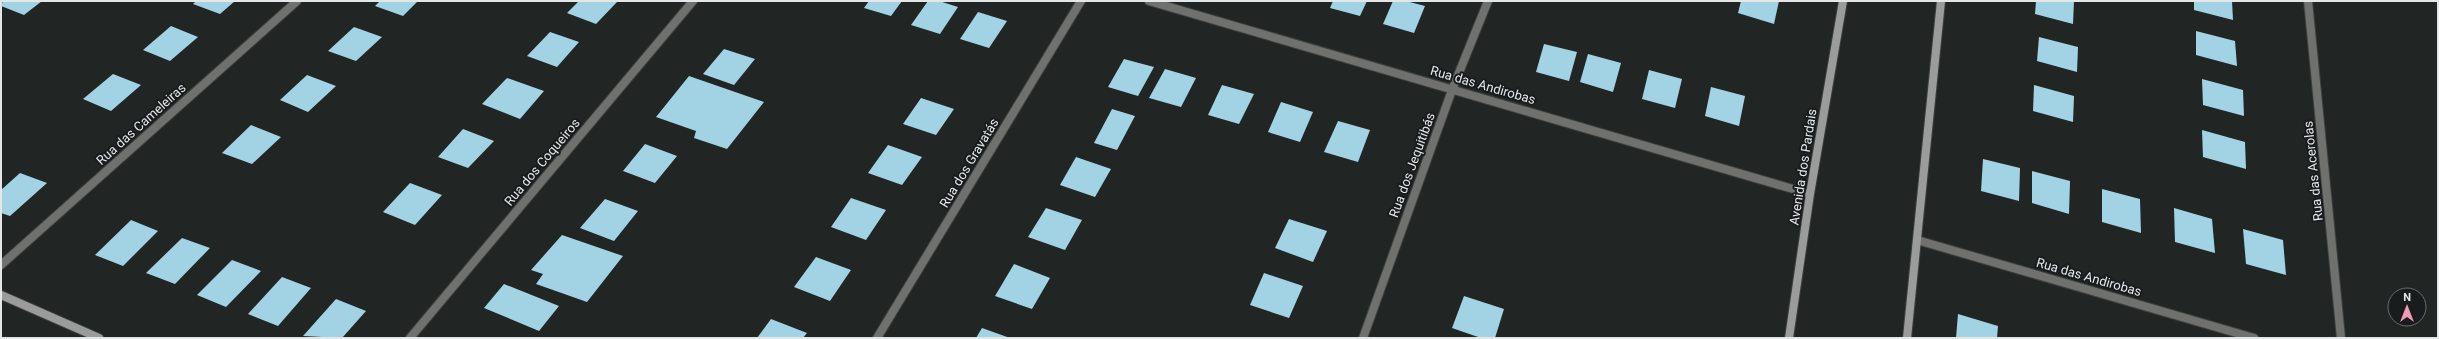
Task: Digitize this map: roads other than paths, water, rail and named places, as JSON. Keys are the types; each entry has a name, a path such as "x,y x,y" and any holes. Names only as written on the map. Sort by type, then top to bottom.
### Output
{"street":[{"name":"Rua das Cameleiras","path":"1,265 297,1"},
{"name":"Rua dos Coqueiros","path":"410,338 692,1"},
{"name":"Rua dos Gravatás","path":"877,338 1081,1"},
{"name":"Rua das Andirobas","path":"1149,1 1810,194"},
{"name":"Rua dos Jequitibás","path":"1363,338 1452,90 1488,1"},
{"name":"Avenida dos Pardais","path":"1789,338 1810,194 1843,1"},
{"path":"1907,338 1941,1"},
{"name":"Rua das Acerolas","path":"2308,1 2341,338"},
{"name":"Rua das Andirobas","path":"1917,240 2254,338"},
{"path":"1,295 99,338"}]}
